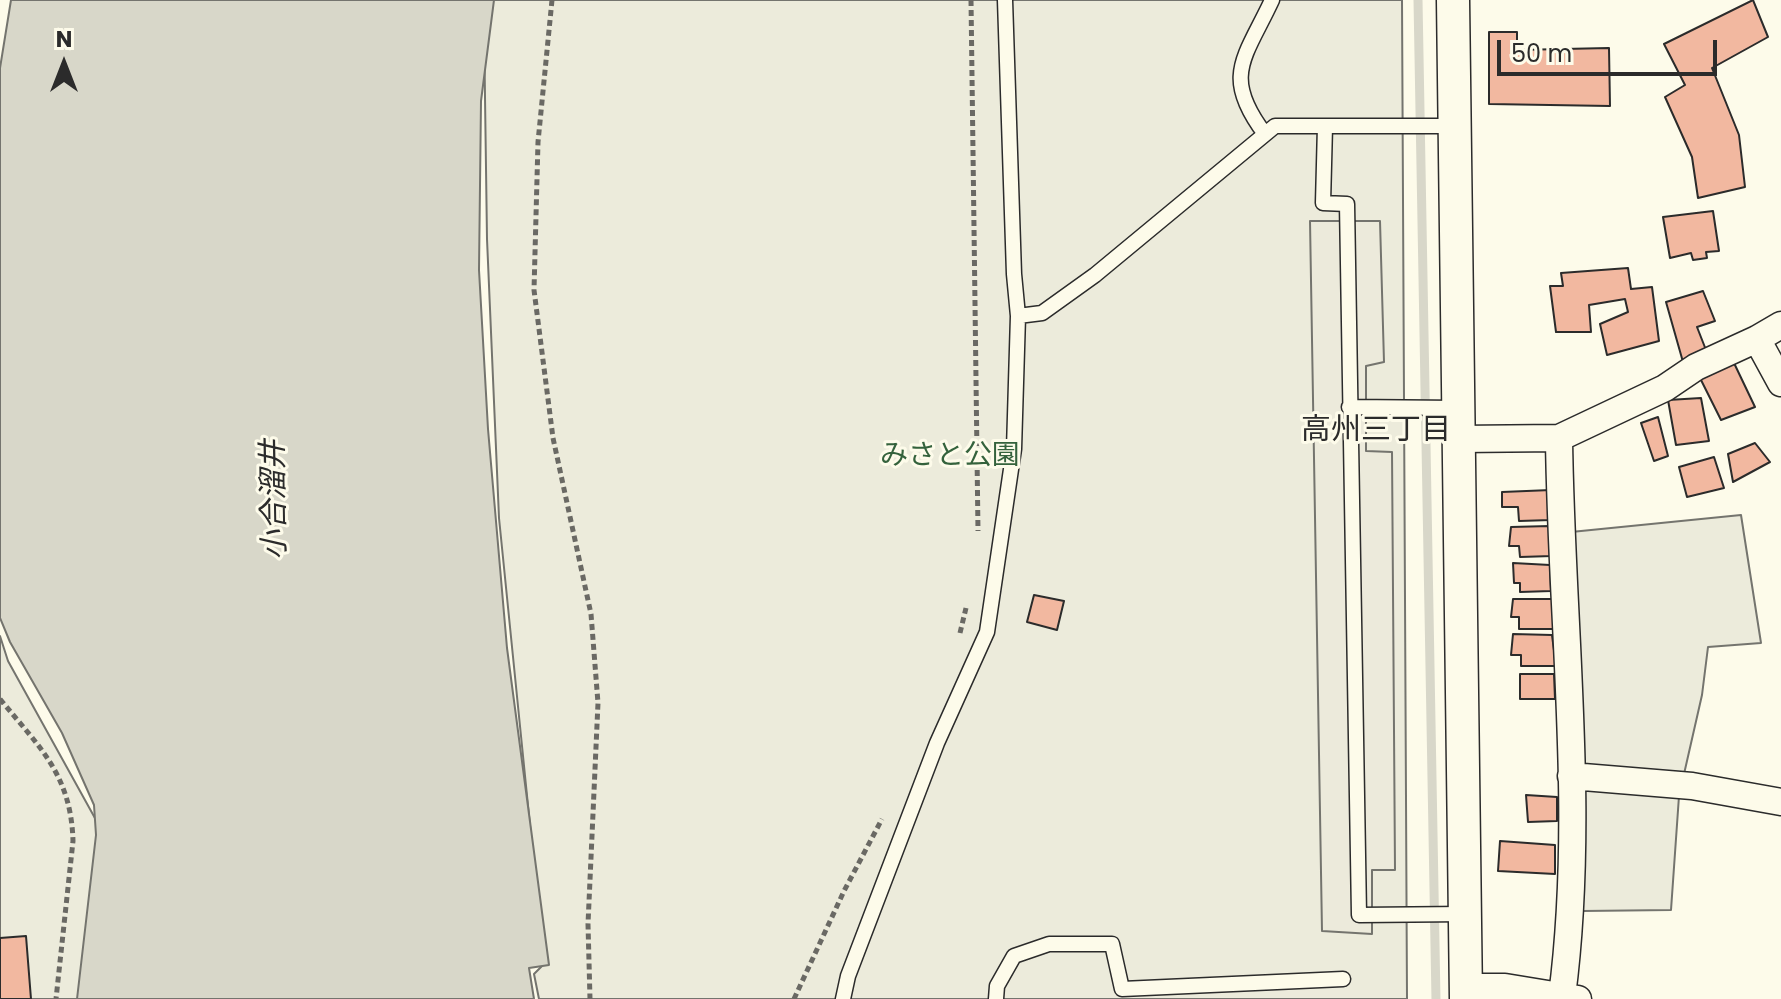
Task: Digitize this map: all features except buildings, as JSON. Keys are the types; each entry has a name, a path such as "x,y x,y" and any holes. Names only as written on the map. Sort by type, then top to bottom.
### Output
{"street":[{"path":"1453,0 1466,993 1505,987 1570,997 1574,850 1560,534 1559,438"},
{"path":"1458,424 1559,438 1665,388 1696,367 1781,325"},
{"path":"1757,339 1781,383"},
{"path":"1571,776 1692,786 1781,802"}],"lane":[{"path":"843,999 848,976 937,743 987,632 1014,449 1018,316 1005,0"},
{"path":"1265,134 1249,112 1241,93 1242,67 1248,47 1272,0"},
{"path":"1018,316 1042,313 1095,275 1275,126 1455,126"},
{"path":"1325,126 1323,203 1347,204 1359,915 1465,914"},
{"path":"1349,407 1458,424"},
{"path":"996,999 997,986 1014,956 1049,944 1112,944 1122,989 1343,979"}],"path":[{"path":"552,0 548,15 538,142 534,290 553,438 591,614 598,703 588,924 590,999"},
{"path":"971,0 978,539"},
{"path":"959,642 967,599"},
{"path":"0,699 32,734 58,773 72,817 73,841 56,999"},
{"path":"794,999 844,891 885,813"}],"green space":[{"name":"みさと公園","path":"491,0 1402,0 1407,999 539,999 534,974 544,964 499,518 487,239 484,26"},
{"path":"1741,515 1761,643 1708,647 1702,695 1679,796 1671,910 1583,911 1571,532"},
{"path":"0,636 8,661 101,829 97,999 0,999"}],"shaded area":[{"path":"1310,221 1380,221 1384,362 1366,366 1366,451 1392,452 1395,870 1372,870 1372,934 1322,931"}],"water":[{"name":"小合溜井","path":"11,0 494,0 481,101 479,270 488,429 507,648 549,965 529,968 534,999 77,999 96,835 94,805 62,733 10,642 0,618 0,68"}],"waterway":[{"path":"1418,0 1436,999"}],"district":[{"name":"高州三丁目","path":"1376,431"}]}
